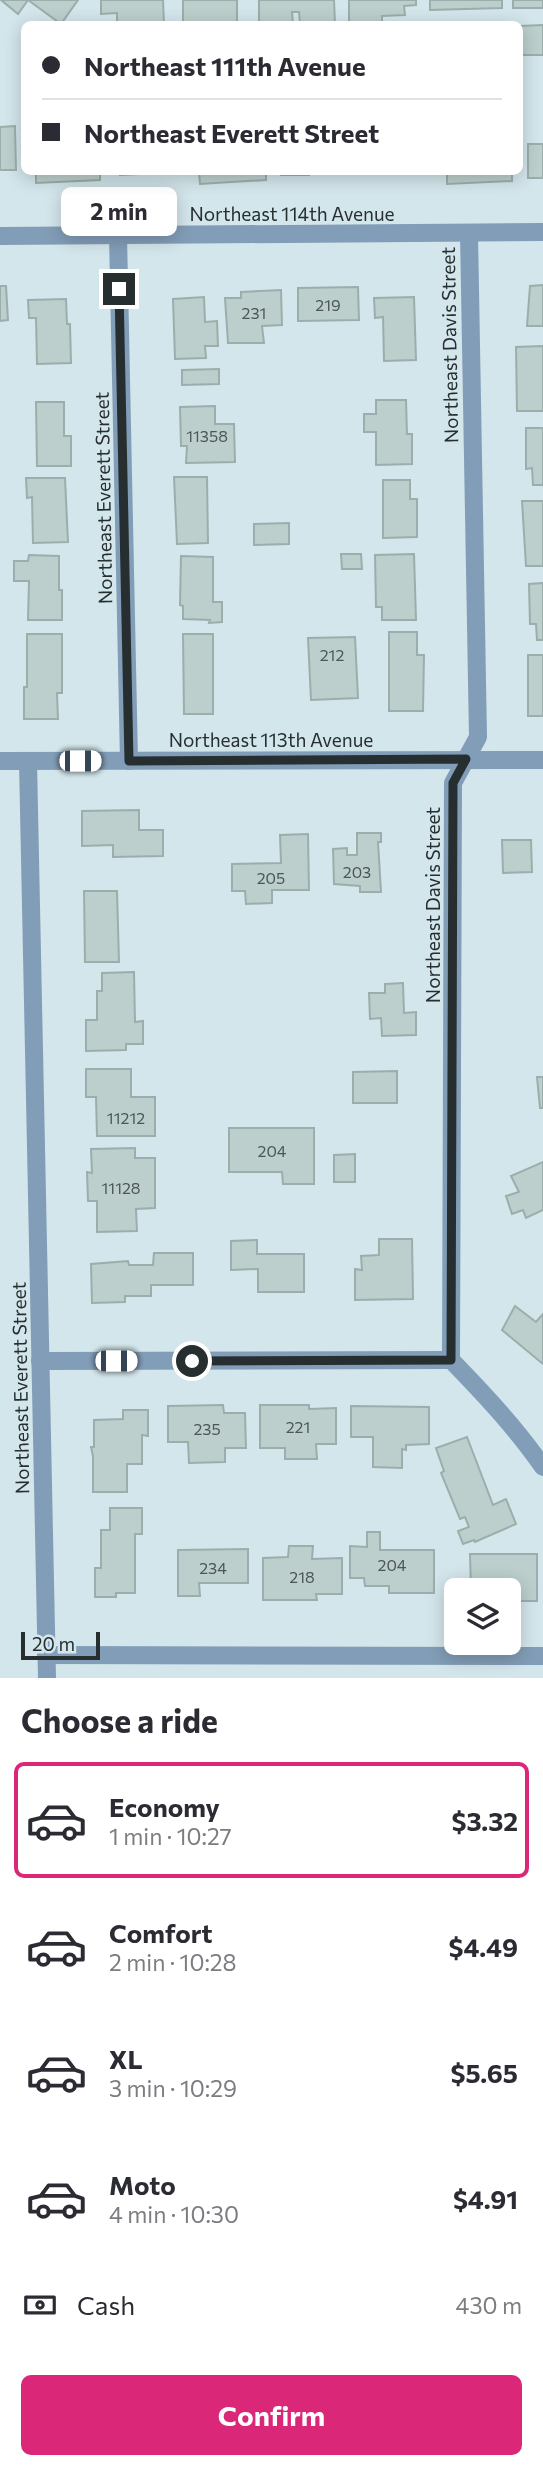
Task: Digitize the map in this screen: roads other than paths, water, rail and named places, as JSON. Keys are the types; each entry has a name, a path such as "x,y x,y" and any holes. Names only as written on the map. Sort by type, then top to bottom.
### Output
{"street":[{"name":"Northeast 114th Avenue","path":"0,236 543,232"},
{"name":"Northeast Davis Street","path":"451,1360 453,783 478,737 469,233"},
{"name":"Northeast Everett Street","path":"118,235 129,761"},
{"name":"Northeast 113th Avenue","path":"0,761 543,760"},
{"name":"Northeast Everett Street","path":"28,761 47,1678"},
{"path":"40,1362 451,1360 530,1447 543,1467"},
{"path":"46,1655 543,1656"}]}
